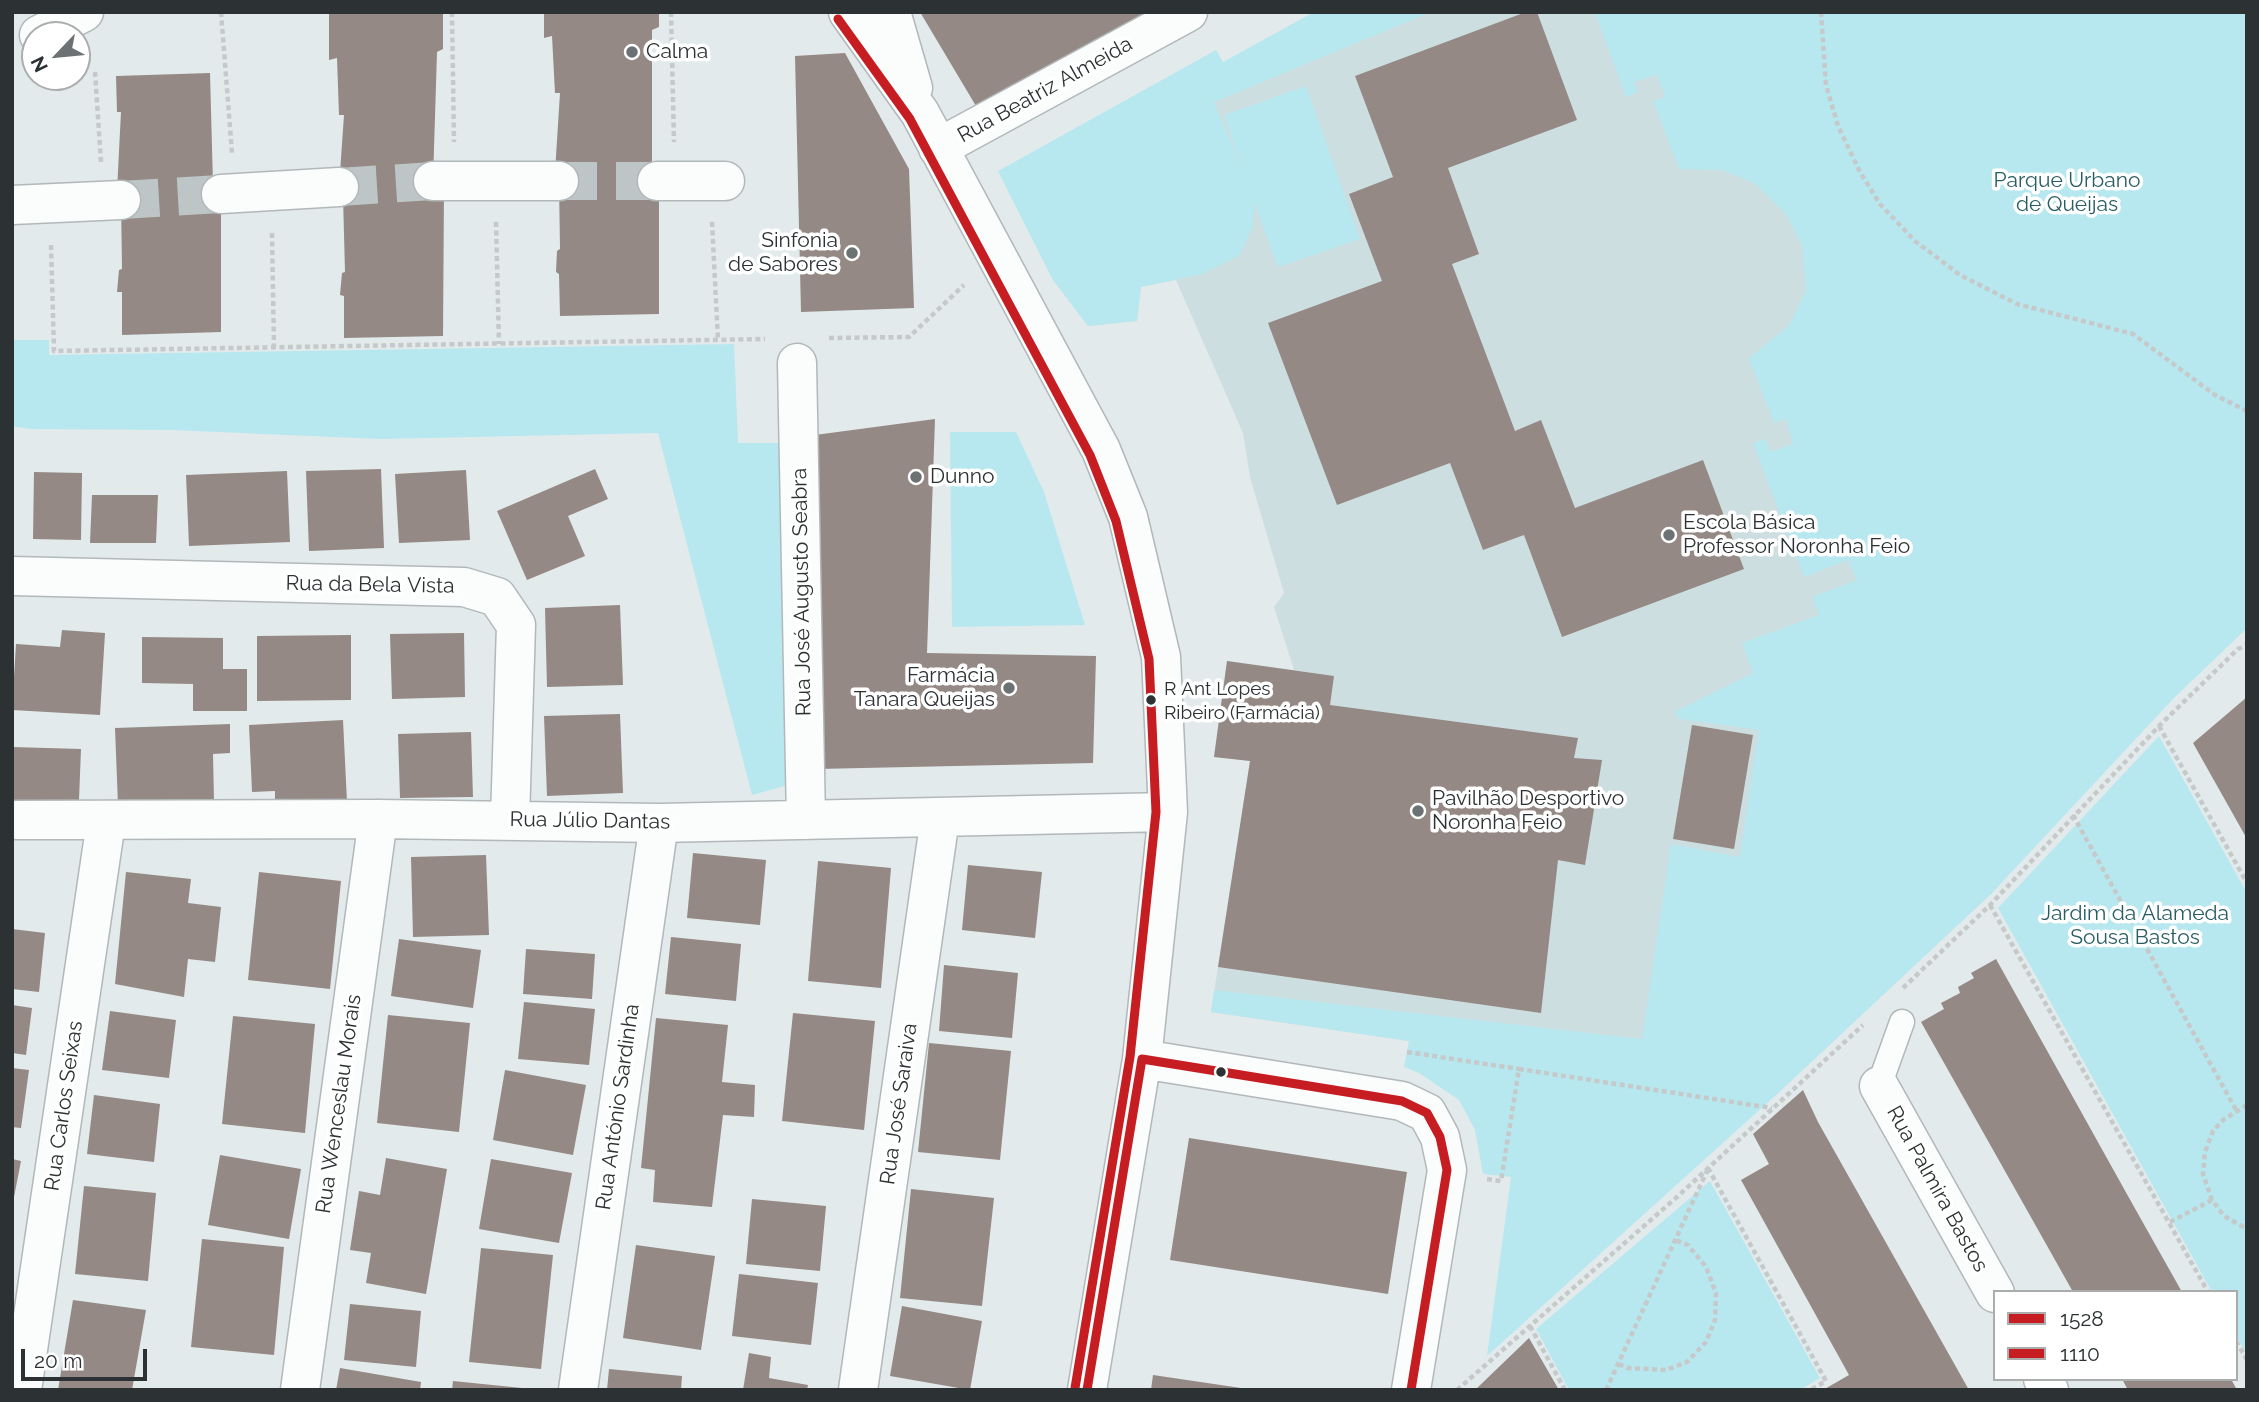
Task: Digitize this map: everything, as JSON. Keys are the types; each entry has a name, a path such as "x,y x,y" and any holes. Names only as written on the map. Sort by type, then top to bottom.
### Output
{"street":[{"path":"66,21 84,12"},
{"path":"848,12 920,113 1086,417 1128,517 1161,657 1168,812 1142,1059 1087,1390"},
{"path":"891,12 920,113"},
{"name":"Rua Beatriz Almeida","path":"938,148 1188,12"},
{"path":"444,181 559,181"},
{"path":"242,192 340,187"},
{"path":"12,205 112,200"},
{"name":"Rua José Augusto Seabra","path":"785,351 806,820"},
{"name":"Rua da Bela Vista","path":"12,576 464,587 497,597 516,625 510,820"},
{"name":"Rua Júlio Dantas","path":"12,820 106,822 378,819 659,824 1168,812"},
{"name":"Rua José Saraiva","path":"858,1390 940,818"},
{"name":"Rua Wenceslau Morais","path":"300,1390 378,819"},
{"name":"Rua Carlos Seixas","path":"22,1390 106,822"},
{"name":"Rua António Sardinha","path":"578,1390 659,824"},
{"path":"1142,1059 1415,1105 1435,1124 1447,1170 1411,1390"},
{"name":"Rua Palmira Bastos","path":"1879,1086 1993,1290"}],"lane":[{"path":"1879,1086 1902,1022"}],"path":[{"path":"221,12 242,192 274,348"},
{"path":"444,181 452,12"},
{"path":"671,12 692,181 718,340"},
{"path":"1821,12 1826,85 1838,126 1860,172 1880,204 1914,241 1960,275 2017,304 2133,334 2215,395 2247,411"},
{"path":"95,72 112,200"},
{"path":"495,181 499,344"},
{"path":"50,203 54,351 718,340 785,351"},
{"path":"827,338 909,337 996,255"},
{"path":"2159,726 2247,883"},
{"path":"2073,815 2236,1110"},
{"path":"1990,905 2207,1290"},
{"path":"1407,1052 1773,1108"},
{"path":"1447,1170 1501,1181 1520,1069"},
{"path":"2247,1105 2236,1110 2213,1131 2205,1152 2203,1174 2212,1199 2224,1216 2247,1229"},
{"path":"1606,1390 1709,1168 1826,1381 1810,1390"},
{"path":"2169,1223 2212,1199"},
{"path":"1619,1364 1627,1368 1666,1370 1687,1362 1706,1342 1715,1320 1716,1293 1706,1266 1688,1245 1675,1240"},
{"path":"1457,1390 1530,1326 1565,1390"},
{"path":"2238,1344 2247,1360"}],"shaded area":[{"name":"Escola Básica Professor Noronha Feio","path":"1345,12 1748,12 1992,893 1776,1095 1211,1012 1250,761 1214,757 1227,661 1294,670 1274,607 1284,593 1250,477 1243,433 1176,280 1141,287 1137,321 1088,326 1053,280 1005,185"}],"green space":[{"path":"1314,12 1431,12 1214,102 1242,168 1224,115 1306,86 1360,239 1278,267 1254,203 1253,227 1239,256 1202,274 1141,287 1137,321 1088,326 1053,280 998,171 1216,50 1223,62"},
{"name":"Parque Urbano de Queijas","path":"1595,12 2247,12 2247,628 2173,699 1992,893 1776,1095 1487,1356 1511,1177 1483,1174 1475,1130 1459,1100 1419,1073 1404,1067 1409,1041 1211,1012 1214,990 1642,1039 1671,844 1740,857 1759,730 1680,719 1674,712 1753,673 1742,643 1819,615 1812,597 1857,580 1848,560 1804,577 1753,443 1765,439 1770,452 1793,444 1786,419 1774,423 1749,359 1790,324 1806,290 1802,245 1785,213 1754,183 1722,170 1679,169 1653,101 1665,97 1657,75 1634,82 1638,92 1626,97"},
{"path":"12,340 49,340 49,355 734,344 738,443 791,443 795,783 752,795 658,433 381,439 171,430 29,429 12,426"},
{"path":"950,432 1016,432 1044,492 1085,625 952,627"},
{"name":"Jardim da Alameda Sousa Bastos","path":"2159,736 2247,893 2247,1355 2238,1339 2238,1290 2211,1290 1998,908"},
{"path":"1710,1181 1820,1378 1800,1390 1569,1390 1536,1329"}],"building":[{"path":"329,12 443,12 443,49 437,52 433,181 444,188 443,336 344,338 344,296 340,295 342,273 345,272 343,196 339,187 344,115 339,115 337,58 329,60"},
{"path":"544,12 659,12 659,27 652,30 652,165 659,165 659,314 560,316 559,274 556,272 557,251 560,249 559,181 555,172 560,93 555,93 552,36 544,38"},
{"path":"920,12 1148,12 976,106"},
{"path":"1526,12 1537,12 1577,120 1448,168 1479,254 1452,264 1515,431 1541,420 1575,508 1703,460 1744,569 1562,637 1524,535 1483,550 1450,463 1337,505 1268,323 1382,281 1349,194 1393,177 1355,76"},
{"path":"845,53 909,169 914,308 801,312 795,56"},
{"path":"210,73 213,184 221,184 221,332 122,335 122,292 117,292 119,270 122,269 121,200 117,191 121,112 117,112 116,76"},
{"path":"935,419 927,653 1096,656 1093,763 817,769 815,435"},
{"path":"381,469 384,548 309,551 306,471"},
{"path":"595,469 608,499 568,516 585,556 527,580 497,511"},
{"path":"466,470 470,540 399,543 395,474"},
{"path":"287,471 290,542 189,546 186,475"},
{"path":"34,472 82,473 81,540 33,539"},
{"path":"92,495 158,495 156,543 90,543"},
{"path":"620,605 623,685 547,687 545,608"},
{"path":"62,630 105,633 100,715 12,710 16,644 60,647"},
{"path":"464,633 465,697 392,699 390,634"},
{"path":"351,635 351,700 257,701 257,636"},
{"path":"142,637 223,638 223,669 247,669 247,711 193,711 193,684 142,683"},
{"name":"Pavilhão Desportivo Noronha Feio","path":"1227,661 1334,676 1330,705 1578,738 1574,758 1602,760 1585,865 1558,860 1541,1013 1218,967 1250,761 1214,757"},
{"path":"2247,697 2247,839 2193,743"},
{"path":"620,714 623,793 547,796 544,716"},
{"path":"343,720 347,802 275,805 275,791 252,792 249,725"},
{"path":"230,724 230,753 213,754 214,802 118,805 115,728"},
{"path":"1692,725 1753,735 1734,849 1673,839"},
{"path":"471,732 473,797 400,798 398,734"},
{"path":"12,747 81,749 79,800 12,800"},
{"path":"693,853 766,860 760,925 687,918"},
{"path":"486,855 489,935 413,937 411,857"},
{"path":"818,861 891,868 881,988 808,981"},
{"path":"968,865 1042,872 1035,938 962,930"},
{"path":"126,872 191,879 188,903 221,907 215,962 188,959 184,997 115,984"},
{"path":"259,872 341,881 330,989 248,980"},
{"path":"12,929 45,933 39,992 12,989"},
{"path":"671,937 741,944 736,1001 665,994"},
{"path":"399,939 481,950 473,1008 391,996"},
{"path":"526,949 595,954 592,999 523,994"},
{"path":"1996,959 2181,1290 2072,1290 1921,1022 1944,1009 1941,1003 1960,993 1958,987 1974,978 1971,973"},
{"path":"944,965 1018,973 1012,1038 939,1031"},
{"path":"524,1002 595,1009 589,1065 518,1059"},
{"path":"12,1005 32,1008 26,1055 12,1053"},
{"path":"110,1011 176,1020 169,1078 102,1070"},
{"path":"793,1013 875,1021 864,1130 782,1121"},
{"path":"388,1015 470,1023 459,1132 377,1123"},
{"path":"233,1016 315,1024 305,1133 222,1124"},
{"path":"656,1018 728,1025 722,1082 755,1085 754,1117 723,1115 712,1207 653,1202 655,1170 641,1168"},
{"path":"929,1043 1011,1051 1000,1160 918,1152"},
{"path":"12,1068 29,1070 21,1128 12,1127"},
{"path":"505,1070 586,1085 573,1155 493,1140"},
{"path":"1803,1090 1818,1122 1969,1390 1823,1390 1849,1375 1741,1180 1769,1164 1753,1134"},
{"path":"94,1095 160,1104 154,1162 87,1154"},
{"path":"1189,1138 1407,1172 1388,1294 1170,1260"},
{"path":"220,1155 301,1169 289,1239 208,1225"},
{"path":"386,1158 447,1169 426,1294 366,1283 371,1253 350,1250 359,1191 380,1195"},
{"path":"12,1159 21,1161 14,1197 12,1197"},
{"path":"491,1159 572,1173 559,1243 479,1229"},
{"path":"84,1186 156,1193 148,1281 75,1274"},
{"path":"911,1189 994,1198 982,1306 900,1298"},
{"path":"752,1199 826,1206 820,1271 746,1264"},
{"path":"202,1239 284,1247 274,1355 191,1347"},
{"path":"636,1245 715,1256 701,1350 623,1338"},
{"path":"481,1248 553,1255 541,1369 469,1362"},
{"path":"739,1274 818,1283 811,1345 732,1336"},
{"path":"73,1300 146,1310 132,1390 58,1390"},
{"path":"350,1304 421,1311 416,1367 344,1360"},
{"path":"902,1306 982,1321 970,1390 890,1376"},
{"path":"1529,1338 1559,1390 1475,1390"},
{"path":"749,1353 771,1357 769,1378 808,1385 807,1390 743,1390"},
{"path":"340,1368 421,1382 420,1390 336,1390"},
{"path":"609,1369 682,1376 681,1390 607,1390"},
{"path":"1153,1375 1241,1388 1241,1390 1151,1390"},
{"path":"453,1381 522,1388 522,1390 452,1390"},
{"path":"2123,1381 2232,1381 2237,1390 2128,1390"}],"tunnel":[{"path":"339,187 433,181"},
{"path":"559,181 657,181"},
{"path":"121,200 221,194"}],"transit line":[{"name":"1110","path":"838,19 910,119 1090,455 1116,521 1149,659 1156,812 1130,1057 1075,1388"},
{"name":"1528","path":"1142,1059 1402,1101 1427,1113 1440,1137 1447,1170 1411,1390"},
{"name":"1528","path":"1087,1390 1142,1059"}],"place":[{"name":"Calma","path":"632,52"},
{"name":"Sinfonia de Sabores","path":"852,253"},
{"name":"Dunno","path":"916,477"},
{"name":"Escola Básica Professor Noronha Feio","path":"1669,535"},
{"name":"Farmácia Tanara Queijas","path":"1009,688"},
{"name":"R Ant Lopes Ribeiro (Farmácia)","path":"1151,700"},
{"name":"Pavilhão Desportivo Noronha Feio","path":"1418,811"}]}
